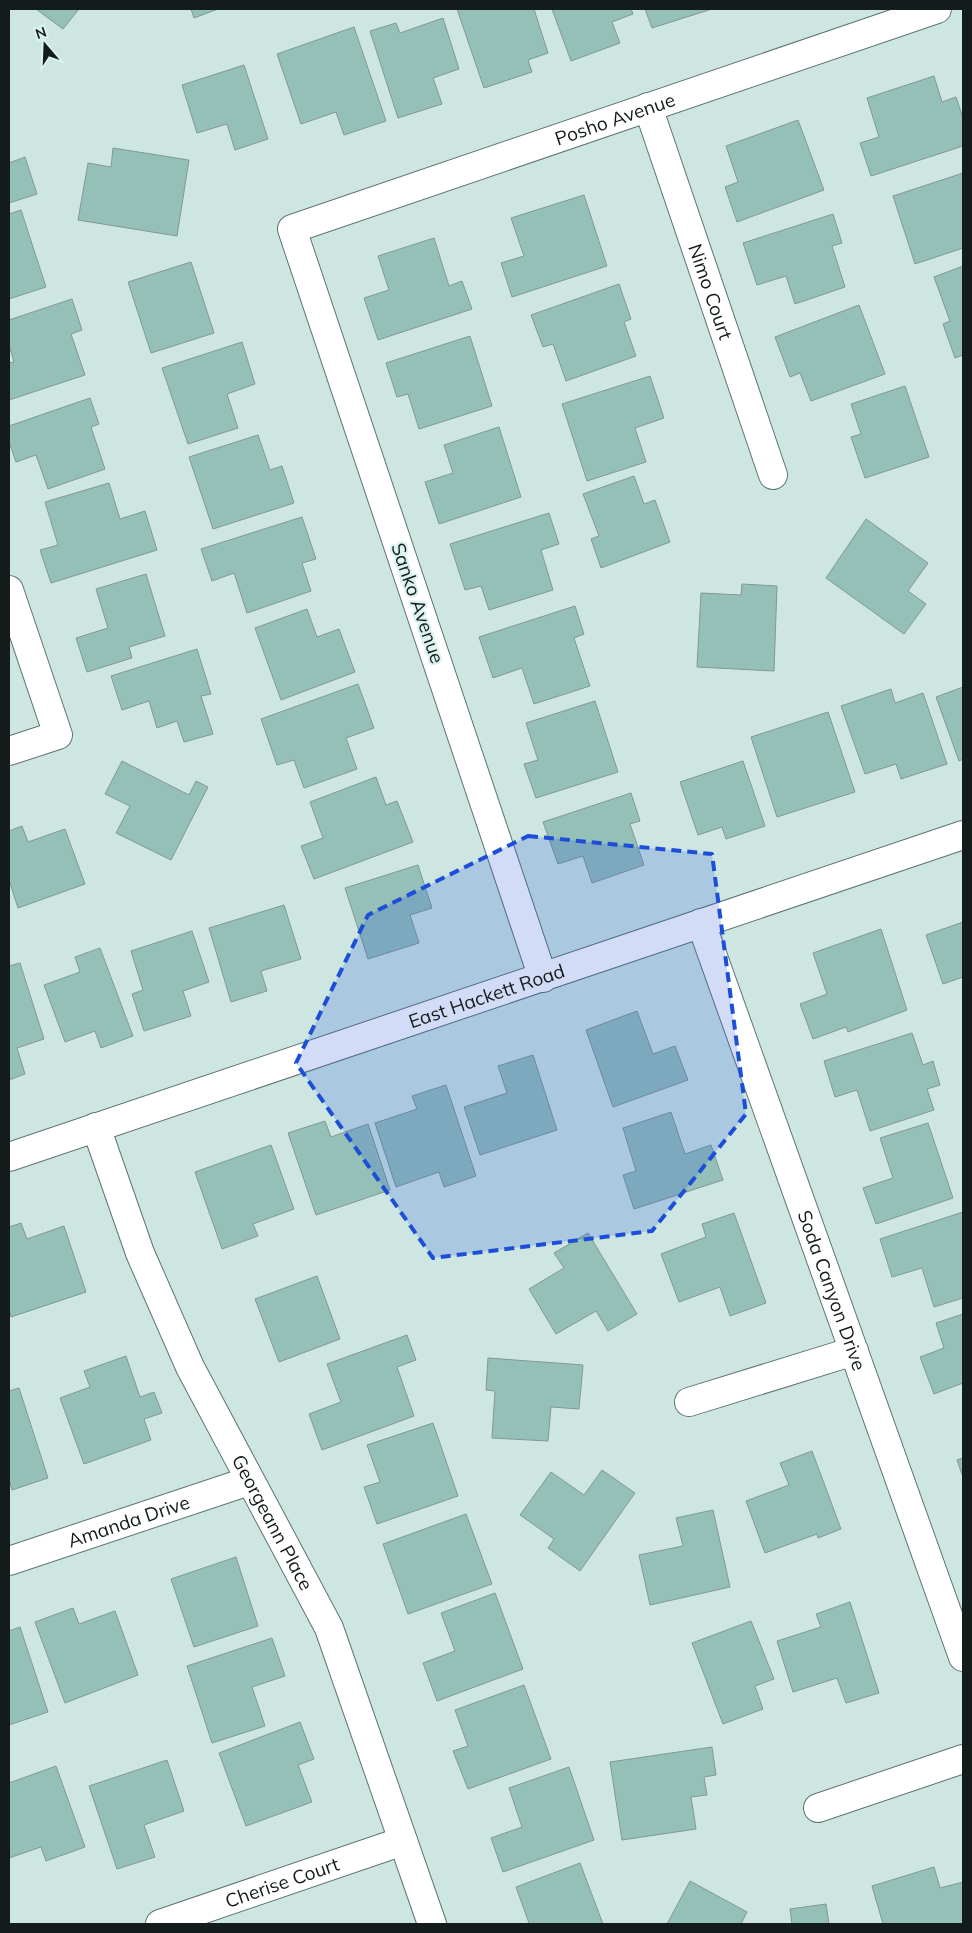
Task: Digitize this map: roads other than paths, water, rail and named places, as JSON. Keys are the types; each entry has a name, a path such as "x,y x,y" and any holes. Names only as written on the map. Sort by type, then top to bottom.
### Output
{"street":[{"name":"Posho Avenue","path":"292,229 937,9"},
{"name":"Nimo Court","path":"648,107 774,475"},
{"name":"Sanko Avenue","path":"292,229 543,978"},
{"path":"9,590 58,734 9,751"},
{"name":"East Hackett Road","path":"9,1157 543,978 701,922 963,834"},
{"name":"Soda Canyon Drive","path":"701,922 963,1657"},
{"name":"Georgeann Place","path":"96,1128 144,1262 190,1367 249,1481 300,1571 329,1628 432,1924"},
{"path":"688,1402 854,1351"},
{"name":"Amanda Drive","path":"9,1561 249,1481"},
{"path":"818,1808 963,1759"},
{"name":"Cherise Court","path":"160,1924 403,1841"}]}
